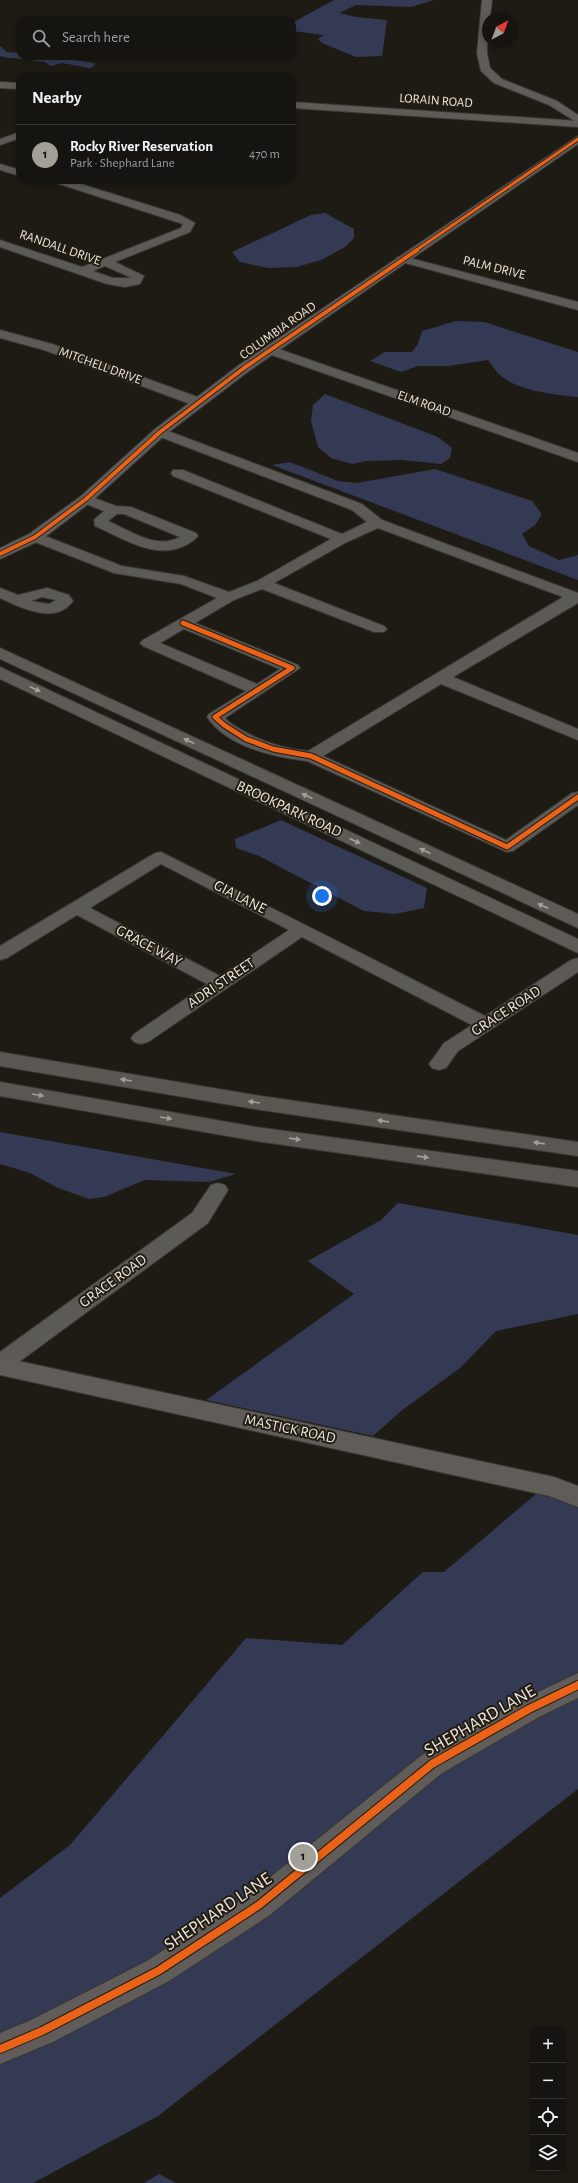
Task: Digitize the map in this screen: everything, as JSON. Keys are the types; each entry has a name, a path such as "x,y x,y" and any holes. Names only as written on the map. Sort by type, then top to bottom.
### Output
{"highway":[{"path":"0,1059 261,1103 578,1149"},
{"path":"0,1089 256,1134 578,1179"}],"main road":[{"path":"0,84 16,86"},
{"name":"LORAIN ROAD","path":"296,105 578,124"},
{"name":"BROOKPARK ROAD","path":"0,653 578,922"},
{"name":"BROOKPARK ROAD","path":"0,672 578,947"}],"street":[{"path":"487,0 482,53 485,69 498,81 553,103 578,120"},
{"path":"0,142 16,136"},
{"name":"COLUMBIA ROAD","path":"0,554 35,537 86,499 160,432 198,402 270,350 578,139"},
{"path":"0,167 16,172"},
{"path":"70,184 176,217 189,223 186,230 82,271"},
{"name":"RANDALL DRIVE","path":"0,243 111,281 125,283 136,281 138,276 105,262"},
{"name":"PALM DRIVE","path":"402,259 578,306"},
{"name":"MITCHELL DRIVE","path":"0,334 48,347 198,402"},
{"name":"ELM ROAD","path":"270,350 578,458"},
{"path":"160,432 357,507 377,523 576,598"},
{"path":"178,473 342,539"},
{"path":"86,499 114,510 126,510 191,536 175,545 163,548 100,523 100,520 114,510"},
{"path":"258,690 148,643 229,597 262,584 342,539 377,523"},
{"path":"35,537 120,570 184,580 229,597"},
{"path":"262,584 379,630"},
{"path":"0,592 19,600"},
{"path":"311,756 576,598"},
{"path":"182,623 292,668 215,717 222,725 281,753 311,756 507,847 578,797"},
{"path":"441,678 578,735"},
{"name":"GIA LANE","path":"0,954 161,857 486,1024"},
{"name":"GRACE WAY","path":"77,908 220,984"},
{"name":"ADRI STREET","path":"141,1038 302,929"},
{"name":"GRACE ROAD","path":"439,1064 451,1047 578,964"},
{"name":"GRACE ROAD","path":"0,1365 200,1218 218,1190"},
{"name":"MASTICK ROAD","path":"0,1365 554,1487 578,1497"},
{"name":"SHEPHARD LANE","path":"0,2049 42,2031 158,1971 259,1905 395,1796 432,1764 528,1709 578,1685"}],"shaded area":[{"path":"334,0 434,0 411,7 356,5 339,13 356,17 387,20 382,56 356,57 322,43 318,39 324,35 296,32 296,21"},
{"path":"0,46 7,52 16,53 16,59 0,56"},
{"path":"28,60 74,60 94,63 95,65 90,68 62,63 51,66 45,62"},
{"path":"325,213 354,229 354,238 345,247 321,260 297,267 268,268 240,262 232,252 311,215"},
{"path":"456,321 484,322 578,352 578,397 540,392 520,386 511,382 497,372 488,360 448,366 418,366 401,372 370,361 385,352 412,352 418,344 422,331"},
{"path":"325,394 438,437 452,448 450,458 441,464 402,460 366,461 352,464 331,458 318,447 311,421 313,405"},
{"path":"290,462 338,481 357,483 435,469 532,501 542,514 535,525 522,534 529,546 559,560 578,555 578,580 272,465"},
{"path":"281,820 427,888 424,908 395,914 364,911 259,856 236,848 235,839"},
{"path":"0,1132 236,1174 209,1182 145,1180 104,1197 89,1199 58,1188 30,1173 0,1164"},
{"path":"398,1203 578,1235 578,1314 496,1331 460,1368 401,1411 373,1436 206,1400 354,1294 308,1261 381,1220"},
{"path":"543,1488 578,1503 578,1789 158,2116 33,2183 0,2183 0,1898 70,1845 246,1638 342,1645 423,1572 444,1572"},
{"path":"159,2174 176,2183 144,2183"}],"cycle path":[{"path":"0,554 35,537 86,499 160,432 244,368 578,139"},
{"path":"183,623 292,668 215,717 234,733 259,745 299,755 311,756 507,847 578,797"},
{"path":"0,2049 42,2031 158,1971 259,1905 395,1796 432,1764 529,1709 578,1685"}],"place":[{"name":"Rocky River Reservation","path":"303,1857"}]}
